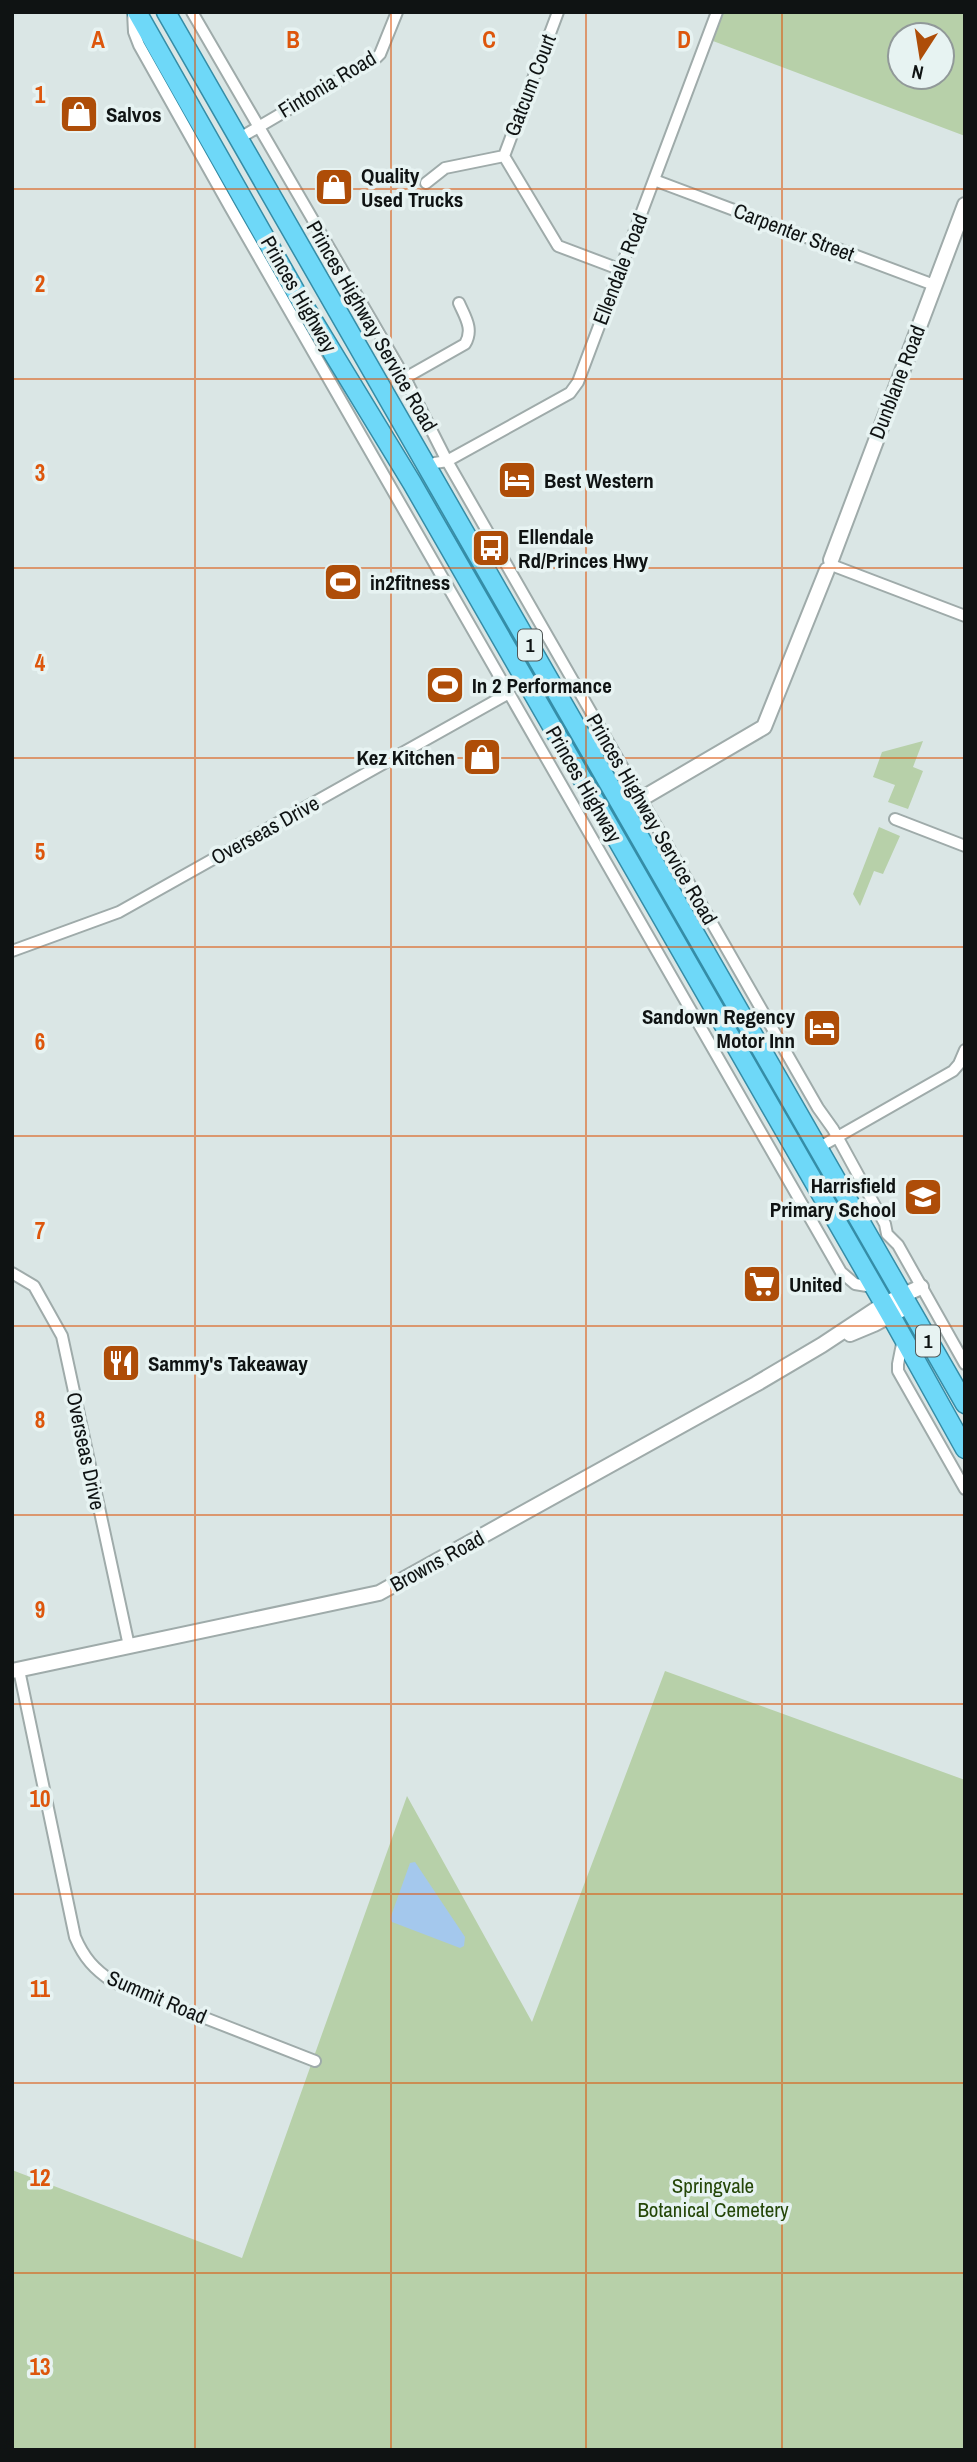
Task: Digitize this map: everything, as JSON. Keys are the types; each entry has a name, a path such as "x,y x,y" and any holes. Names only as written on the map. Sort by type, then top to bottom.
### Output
{"highway":[{"name":"Princes Highway","path":"135,12 298,294 412,483 965,1449"},
{"name":"Princes Highway","path":"166,12 964,1399"},
{"path":"412,483 428,467"},
{"path":"622,806 617,817 618,823 658,895 675,942"}],"street":[{"path":"135,12 134,32 139,45 841,1272 855,1284 873,1287"},
{"path":"192,12 256,126"},
{"name":"Fintonia Road","path":"238,139 376,58 397,12"},
{"name":"Gatcum Court","path":"558,12 504,156 558,246 619,269"},
{"name":"Ellendale Road","path":"428,467 447,461 570,393 578,382 717,12"},
{"name":"Princes Highway Service Road","path":"256,126 405,378 447,461 837,1138 885,1224 887,1234 898,1245 965,1364"},
{"path":"426,183 445,168 504,156"},
{"name":"Carpenter Street","path":"654,180 934,285"},
{"name":"Dunblane Road","path":"622,806 641,799 764,727 831,565 965,205"},
{"path":"405,378 465,344 470,336 469,326 459,303"},
{"path":"439,485 447,461"},
{"path":"831,565 965,616"},
{"name":"Overseas Drive","path":"12,951 119,912 509,693"},
{"path":"634,825 635,812 641,799"},
{"path":"895,820 965,846"},
{"path":"818,1148 953,1071 960,1064 965,1050"},
{"name":"Overseas Drive","path":"12,1273 34,1286 62,1336 129,1646"},
{"name":"Browns Road","path":"15,1671 379,1593 905,1300 921,1287"},
{"path":"903,1338 898,1371 965,1489"},
{"name":"Summit Road","path":"15,1671 75,1937 84,1957 95,1970 113,1982 315,2061"}],"green space":[{"path":"724,12 965,12 965,136 713,41"},
{"path":"923,741 913,767 923,771 908,809 888,802 895,785 873,777 882,752"},
{"path":"879,827 900,836 883,874 874,871 860,906 853,894"},
{"name":"Springvale Botanical Cemetery","path":"665,1671 965,1780 965,2450 12,2450 12,2170 242,2258 407,1796 532,2022"}],"water":[{"path":"415,1862 465,1937 464,1946 460,1948 390,1919 410,1863"}],"place":[{"name":"Salvos","path":"79,114"},
{"name":"Quality Used Trucks","path":"334,187"},
{"name":"Best Western","path":"517,480"},
{"name":"Ellendale Rd/Princes Hwy","path":"491,548"},
{"name":"in2fitness","path":"343,582"},
{"name":"In 2 Performance","path":"445,685"},
{"name":"Kez Kitchen","path":"482,757"},
{"name":"Sandown Regency Motor Inn","path":"822,1028"},
{"name":"Harrisfield Primary School","path":"923,1197"},
{"name":"United","path":"762,1284"},
{"name":"Sammy's Takeaway","path":"121,1363"}]}
